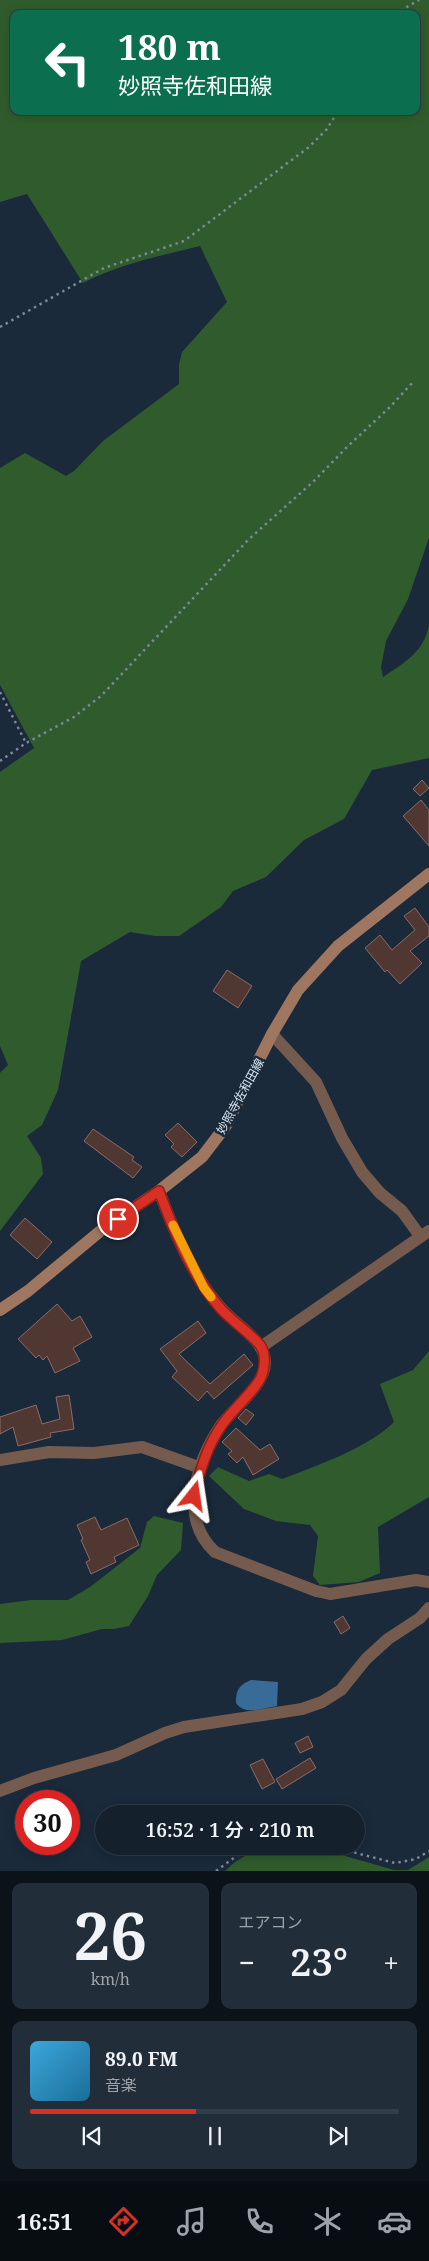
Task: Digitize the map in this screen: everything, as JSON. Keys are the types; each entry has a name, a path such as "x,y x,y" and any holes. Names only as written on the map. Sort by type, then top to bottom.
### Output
{"main road":[{"name":"妙照寺佐和田線","path":"0,1310 28,1291 104,1228 159,1191 202,1157 225,1127 272,1034 298,990 338,946 429,874"}],"street":[{"path":"261,1346 425,1233 380,1193 362,1172 342,1138 316,1082 272,1034"},
{"path":"159,1191 170,1220 204,1288 222,1310 261,1346 265,1362 262,1377 222,1424 201,1468 194,1496 193,1514 204,1542 215,1552 316,1591 330,1594 416,1580 429,1582"},
{"path":"0,1460 49,1452 94,1453 142,1447 201,1468"},
{"path":"0,1791 34,1778 116,1755 165,1733 184,1727 302,1710 322,1702 341,1690 366,1659 388,1639 420,1618 429,1608"}],"path":[{"path":"402,10 419,0"},
{"path":"0,327 104,268 184,241 309,147 327,128 335,115"},
{"path":"0,762 26,743 74,717 102,696 248,540 315,480 414,381"},
{"path":"0,692 26,743"},
{"path":"364,1855 395,1863 416,1860 429,1851"},
{"path":"216,1871 238,1855"}],"green space":[{"path":"0,0 429,0 429,538 408,599 386,641 381,667 383,677 412,656 423,643 429,625 429,758 372,770 344,819 304,840 266,877 233,891 221,907 179,936 155,936 130,932 81,961 58,1090 42,1125 27,1136 41,1158 43,1174 0,1231 0,1073 8,1065 0,1046 0,772 34,748 0,685 0,468 25,453 66,476 74,471 103,441 179,384 179,364 182,352 227,302 200,246 125,266 83,283 27,194 0,202"},
{"path":"429,1351 429,1497 378,1527 380,1573 359,1582 320,1585 313,1576 318,1536 310,1525 276,1521 244,1509 209,1476 218,1467 249,1481 269,1474 282,1479 356,1448 394,1422 380,1384 413,1370"},
{"path":"154,1516 183,1523 181,1550 157,1575 148,1596 129,1626 102,1629 62,1640 0,1643 0,1604 31,1600 68,1600 90,1587 140,1548 147,1522"},
{"path":"247,1855 342,1855 394,1870 408,1870 429,1857 429,1871 225,1871"}],"water":[{"path":"251,1680 278,1682 277,1706 249,1710 240,1707 236,1703 241,1686"}],"building":[{"path":"422,780 429,788 420,796 413,789"},
{"path":"421,800 429,810 429,846 403,816"},
{"path":"415,908 429,927 429,936 410,951 422,963 400,984 387,970 385,972 365,948 380,935 392,950 415,930 404,916"},
{"path":"227,970 252,986 238,1008 213,991"},
{"path":"178,1123 197,1142 182,1157 171,1147 174,1144 165,1135"},
{"path":"93,1129 134,1157 132,1160 142,1167 133,1178 84,1141"},
{"path":"25,1218 52,1242 37,1259 10,1235"},
{"path":"57,1304 72,1321 80,1316 92,1337 73,1348 80,1361 55,1373 47,1356 43,1360 39,1355 36,1358 18,1339"},
{"path":"198,1321 206,1333 179,1354 210,1384 244,1354 253,1365 214,1399 207,1391 198,1401 172,1377 177,1371 160,1349"},
{"path":"69,1395 74,1429 50,1433 51,1437 18,1446 13,1427 0,1434 0,1417 36,1405 42,1424 60,1419 56,1397"},
{"path":"246,1409 254,1415 246,1425 238,1418"},
{"path":"236,1428 260,1450 270,1444 279,1459 253,1475 243,1457 237,1463 228,1454 232,1451 222,1442"},
{"path":"95,1517 101,1530 127,1518 139,1545 114,1557 116,1562 91,1574 86,1562 90,1560 77,1525"},
{"path":"343,1616 350,1628 341,1634 334,1622"},
{"path":"308,1736 313,1747 300,1753 295,1743"},
{"path":"310,1758 316,1768 282,1789 276,1779"},
{"path":"263,1759 275,1782 262,1789 250,1765"}],"slow traffic":[{"path":"173,1225 204,1288 211,1297"}],"route":[{"path":"118,1219 159,1191 170,1220 204,1288 222,1310 261,1346 265,1362 262,1377 222,1424 201,1468 194,1496"}]}
